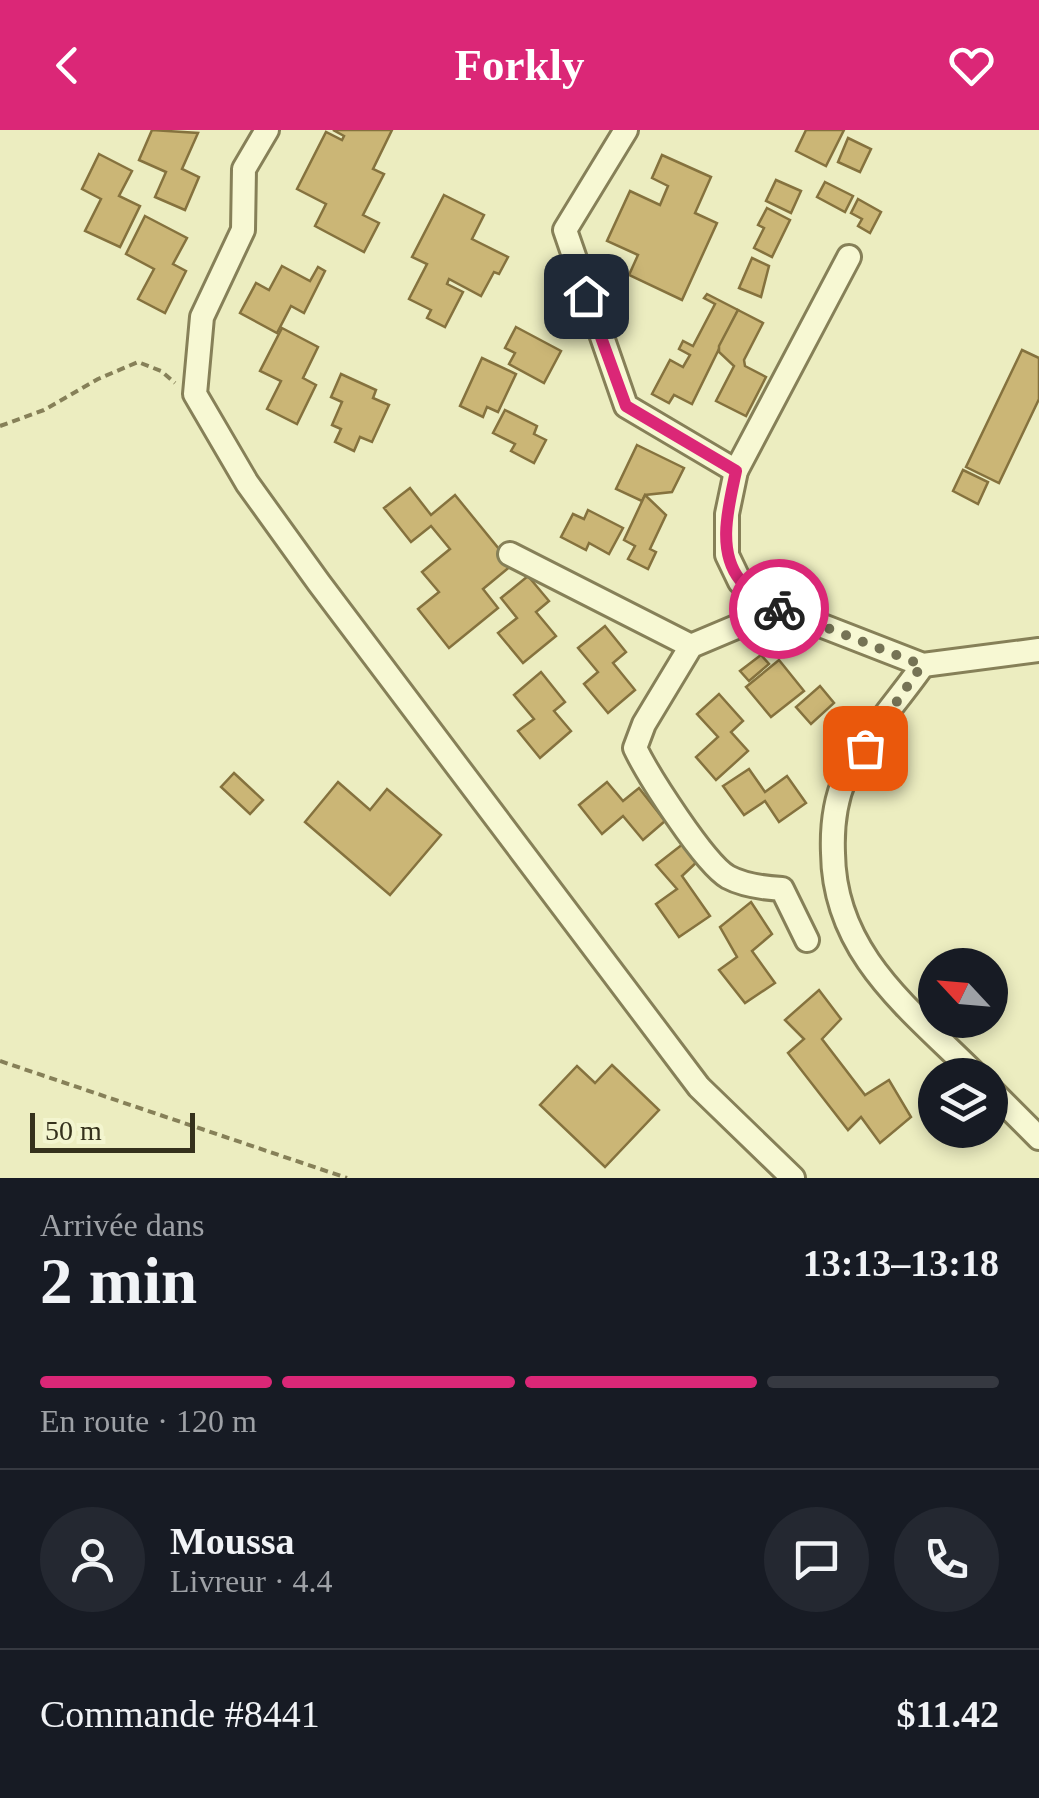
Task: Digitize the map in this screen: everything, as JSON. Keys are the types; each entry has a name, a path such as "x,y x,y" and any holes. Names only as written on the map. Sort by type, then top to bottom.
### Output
{"street":[{"path":"266,130 244,169 243,230 202,316 196,394 247,483 520,853 698,1087 792,1178"},
{"path":"626,130 565,230 626,406 736,471"},
{"path":"850,257 736,471 727,514 727,556 740,582 779,609 922,665 1039,650"},
{"path":"510,554 692,646"},
{"path":"779,609 692,646 644,724 635,748 700,845 726,876 764,888 782,889 807,940"},
{"path":"922,665 846,775 832,834 833,878 847,930 867,963 959,1058"},
{"path":"1008,1107 1039,1138"}],"path":[{"path":"0,426 44,410 98,379 138,362"},
{"path":"0,1061 347,1178"}],"building":[{"path":"152,130 198,133 182,169 199,177 185,210 155,197 166,172 139,160"},
{"path":"333,130 392,130 373,169 384,174 363,215 379,223 364,252 315,226 326,204 297,189 326,132 342,140 344,136"},
{"path":"806,130 844,130 826,166 796,151"},
{"path":"848,138 871,149 860,172 838,162"},
{"path":"99,154 132,171 119,196 140,206 120,247 85,231 101,199 82,189"},
{"path":"662,155 711,177 695,213 717,223 682,300 629,275 638,255 607,241 630,191 660,205 668,186 652,178"},
{"path":"776,180 801,191 791,213 766,201"},
{"path":"825,182 853,196 845,212 817,197"},
{"path":"444,195 484,215 472,239 508,257 481,296 449,279 447,284 463,292 445,327 427,318 431,310 409,299 427,264 412,257"},
{"path":"858,199 881,212 870,233 858,226 862,219 851,213"},
{"path":"767,208 790,220 772,257 754,248 764,228 758,225"},
{"path":"145,216 187,238 173,264 186,271 165,313 138,299 154,269 126,254"},
{"path":"752,258 769,266 761,297 739,288"},
{"path":"282,266 310,281 318,267 325,271 304,313 291,306 277,333 240,313 256,283 269,290"},
{"path":"707,294 738,310 692,404 674,395 669,403 652,394 670,360 683,367 690,355 679,349 683,341 693,346 715,304 704,298"},
{"path":"738,310 763,323 744,360 745,366 766,377 746,416 716,401 734,366 719,352 719,346"},
{"path":"516,327 561,351 544,383 509,364 515,353 505,348"},
{"path":"282,328 318,347 303,378 316,385 297,424 267,409 281,381 260,371"},
{"path":"1022,350 1039,358 1039,399 999,483 966,467"},
{"path":"482,358 516,374 498,412 487,407 483,417 460,406"},
{"path":"341,374 376,390 373,398 389,405 372,442 360,437 354,451 335,442 341,429 332,425 342,402 331,397"},
{"path":"505,410 537,426 534,434 546,440 534,463 511,451 515,444 493,433"},
{"path":"637,445 684,468 672,492 645,495 642,501 616,489"},
{"path":"963,470 988,482 978,504 953,491"},
{"path":"410,488 431,515 455,495 512,565 483,589 498,608 449,648 418,609 439,592 422,572 450,549 431,526 411,542 384,508"},
{"path":"645,495 666,515 650,549 656,552 648,569 628,559 635,546 624,540"},
{"path":"588,510 623,528 609,554 589,543 586,550 561,537 573,514 584,519"},
{"path":"528,576 549,601 536,612 556,636 523,663 498,633 517,618 501,598"},
{"path":"605,626 626,652 613,663 635,690 608,713 584,684 598,672 578,648"},
{"path":"761,655 769,664 749,681 740,671"},
{"path":"779,660 804,691 771,717 746,687"},
{"path":"541,672 565,702 554,711 571,731 540,758 518,731 534,719 514,695"},
{"path":"820,686 834,703 811,724 796,707"},
{"path":"719,694 743,721 731,732 748,751 716,780 696,757 718,737 697,714"},
{"path":"749,769 765,792 787,776 806,803 779,822 765,801 744,815 723,786"},
{"path":"234,773 263,800 250,814 221,787"},
{"path":"338,782 370,810 387,789 441,835 390,895 305,822"},
{"path":"607,782 623,801 639,788 665,821 643,840 623,816 602,834 579,805"},
{"path":"688,840 701,858 682,876 710,916 679,937 656,904 677,889 656,865"},
{"path":"751,902 772,934 752,951 775,983 745,1003 719,970 737,957 720,927"},
{"path":"819,990 841,1019 822,1039 865,1095 889,1080 911,1117 880,1143 861,1117 848,1130 788,1053 804,1039 785,1020"},
{"path":"612,1065 659,1110 605,1167 540,1105 577,1066 595,1083"}],"way so far":[{"path":"779,609 922,665 865,748"}],"route":[{"path":"586,296 626,406 736,471 727,514 727,556 740,582 779,609"}]}
